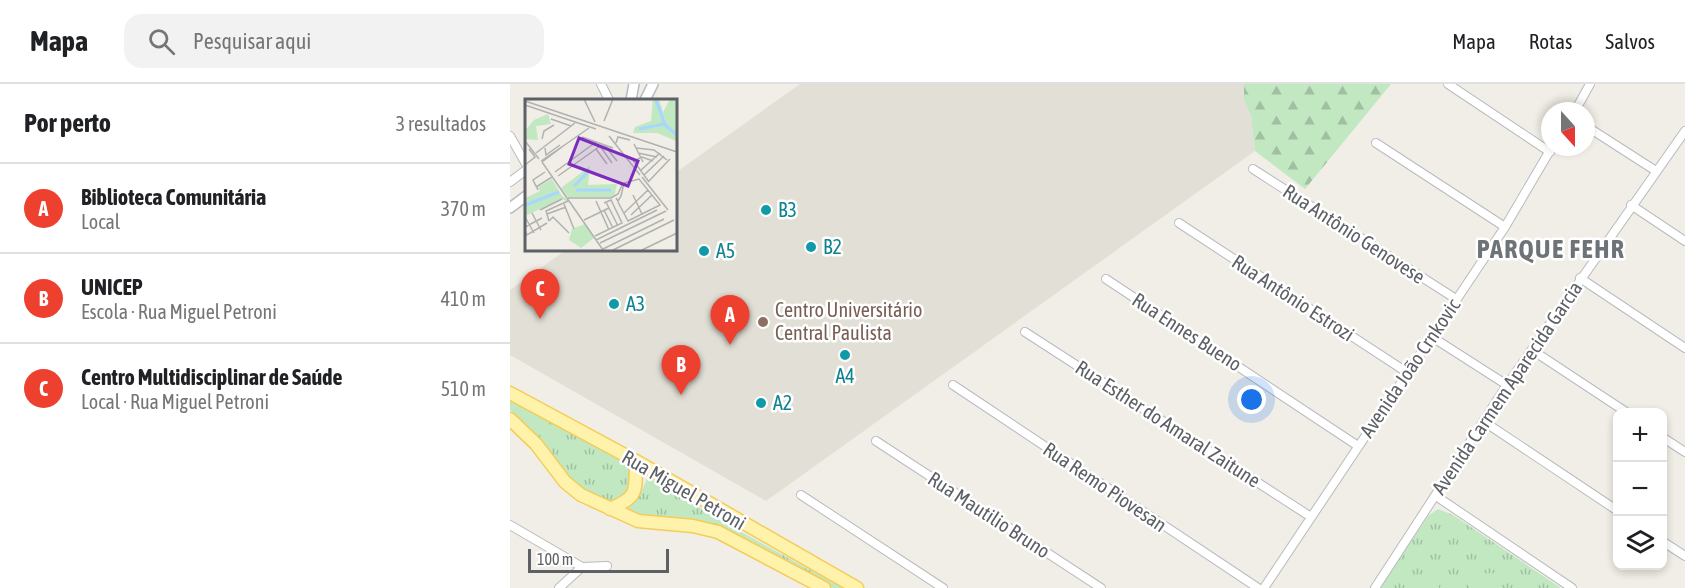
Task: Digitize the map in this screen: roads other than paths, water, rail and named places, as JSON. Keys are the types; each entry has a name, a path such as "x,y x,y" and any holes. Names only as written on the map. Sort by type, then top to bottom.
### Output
{"main road":[{"name":"Rua Miguel Petroni","path":"510,393 636,461 856,588"},
{"name":"Rua Miguel Petroni","path":"510,418 536,444 565,482 581,495 638,520 693,526 718,532 825,588"},
{"path":"610,509 630,498 636,491 636,461"}],"street":[{"path":"601,84 608,99"},
{"path":"631,99 634,84"},
{"path":"646,99 653,84"},
{"path":"1448,84 1541,143"},
{"path":"1580,102 1590,84"},
{"path":"1595,132 1656,171"},
{"name":"Avenida Carmem Aparecida Garcia","path":"1375,588 1507,385 1580,278 1684,134"},
{"path":"510,136 525,162"},
{"path":"1376,143 1505,227"},
{"name":"Avenida João Crnkovic","path":"1264,588 1505,227 1547,156"},
{"name":"Rua Antônio Genovese","path":"1253,169 1456,299"},
{"path":"510,182 525,171"},
{"path":"510,208 525,197"},
{"path":"1632,205 1685,241"},
{"name":"Rua Antônio Estrozi","path":"1179,223 1408,373"},
{"path":"1580,278 1685,348"},
{"name":"Rua Ennes Bueno","path":"1106,279 1358,446"},
{"name":"Rua Esther do Amaral Zaitune","path":"1025,332 1311,517"},
{"path":"1432,337 1507,385"},
{"path":"1532,350 1620,408"},
{"name":"Rua Remo Piovesan","path":"952,386 1258,588"},
{"path":"1483,421 1613,508"},
{"path":"1667,440 1685,452"},
{"name":"Rua Mautilio Bruno","path":"876,441 1101,588"},
{"path":"801,495 943,588"},
{"path":"1436,496 1572,588"},
{"path":"510,525 582,567 608,566"},
{"path":"1667,544 1685,556"},
{"path":"559,588 582,567"}],"place":[{"name":"B3","path":"766,210"},
{"name":"B2","path":"811,247"},
{"name":"A5","path":"704,251"},
{"name":"A3","path":"614,304"},
{"name":"Centro Multidisciplinar de Saúde","path":"540,319"},
{"name":"Centro Universitário Central Paulista","path":"763,322"},
{"name":"Biblioteca Comunitária","path":"730,345"},
{"name":"A4","path":"845,355"},
{"name":"UNICEP","path":"681,395"},
{"name":"A2","path":"761,403"}],"district":[{"name":"PARQUE FEHR","path":"1551,249"}]}
